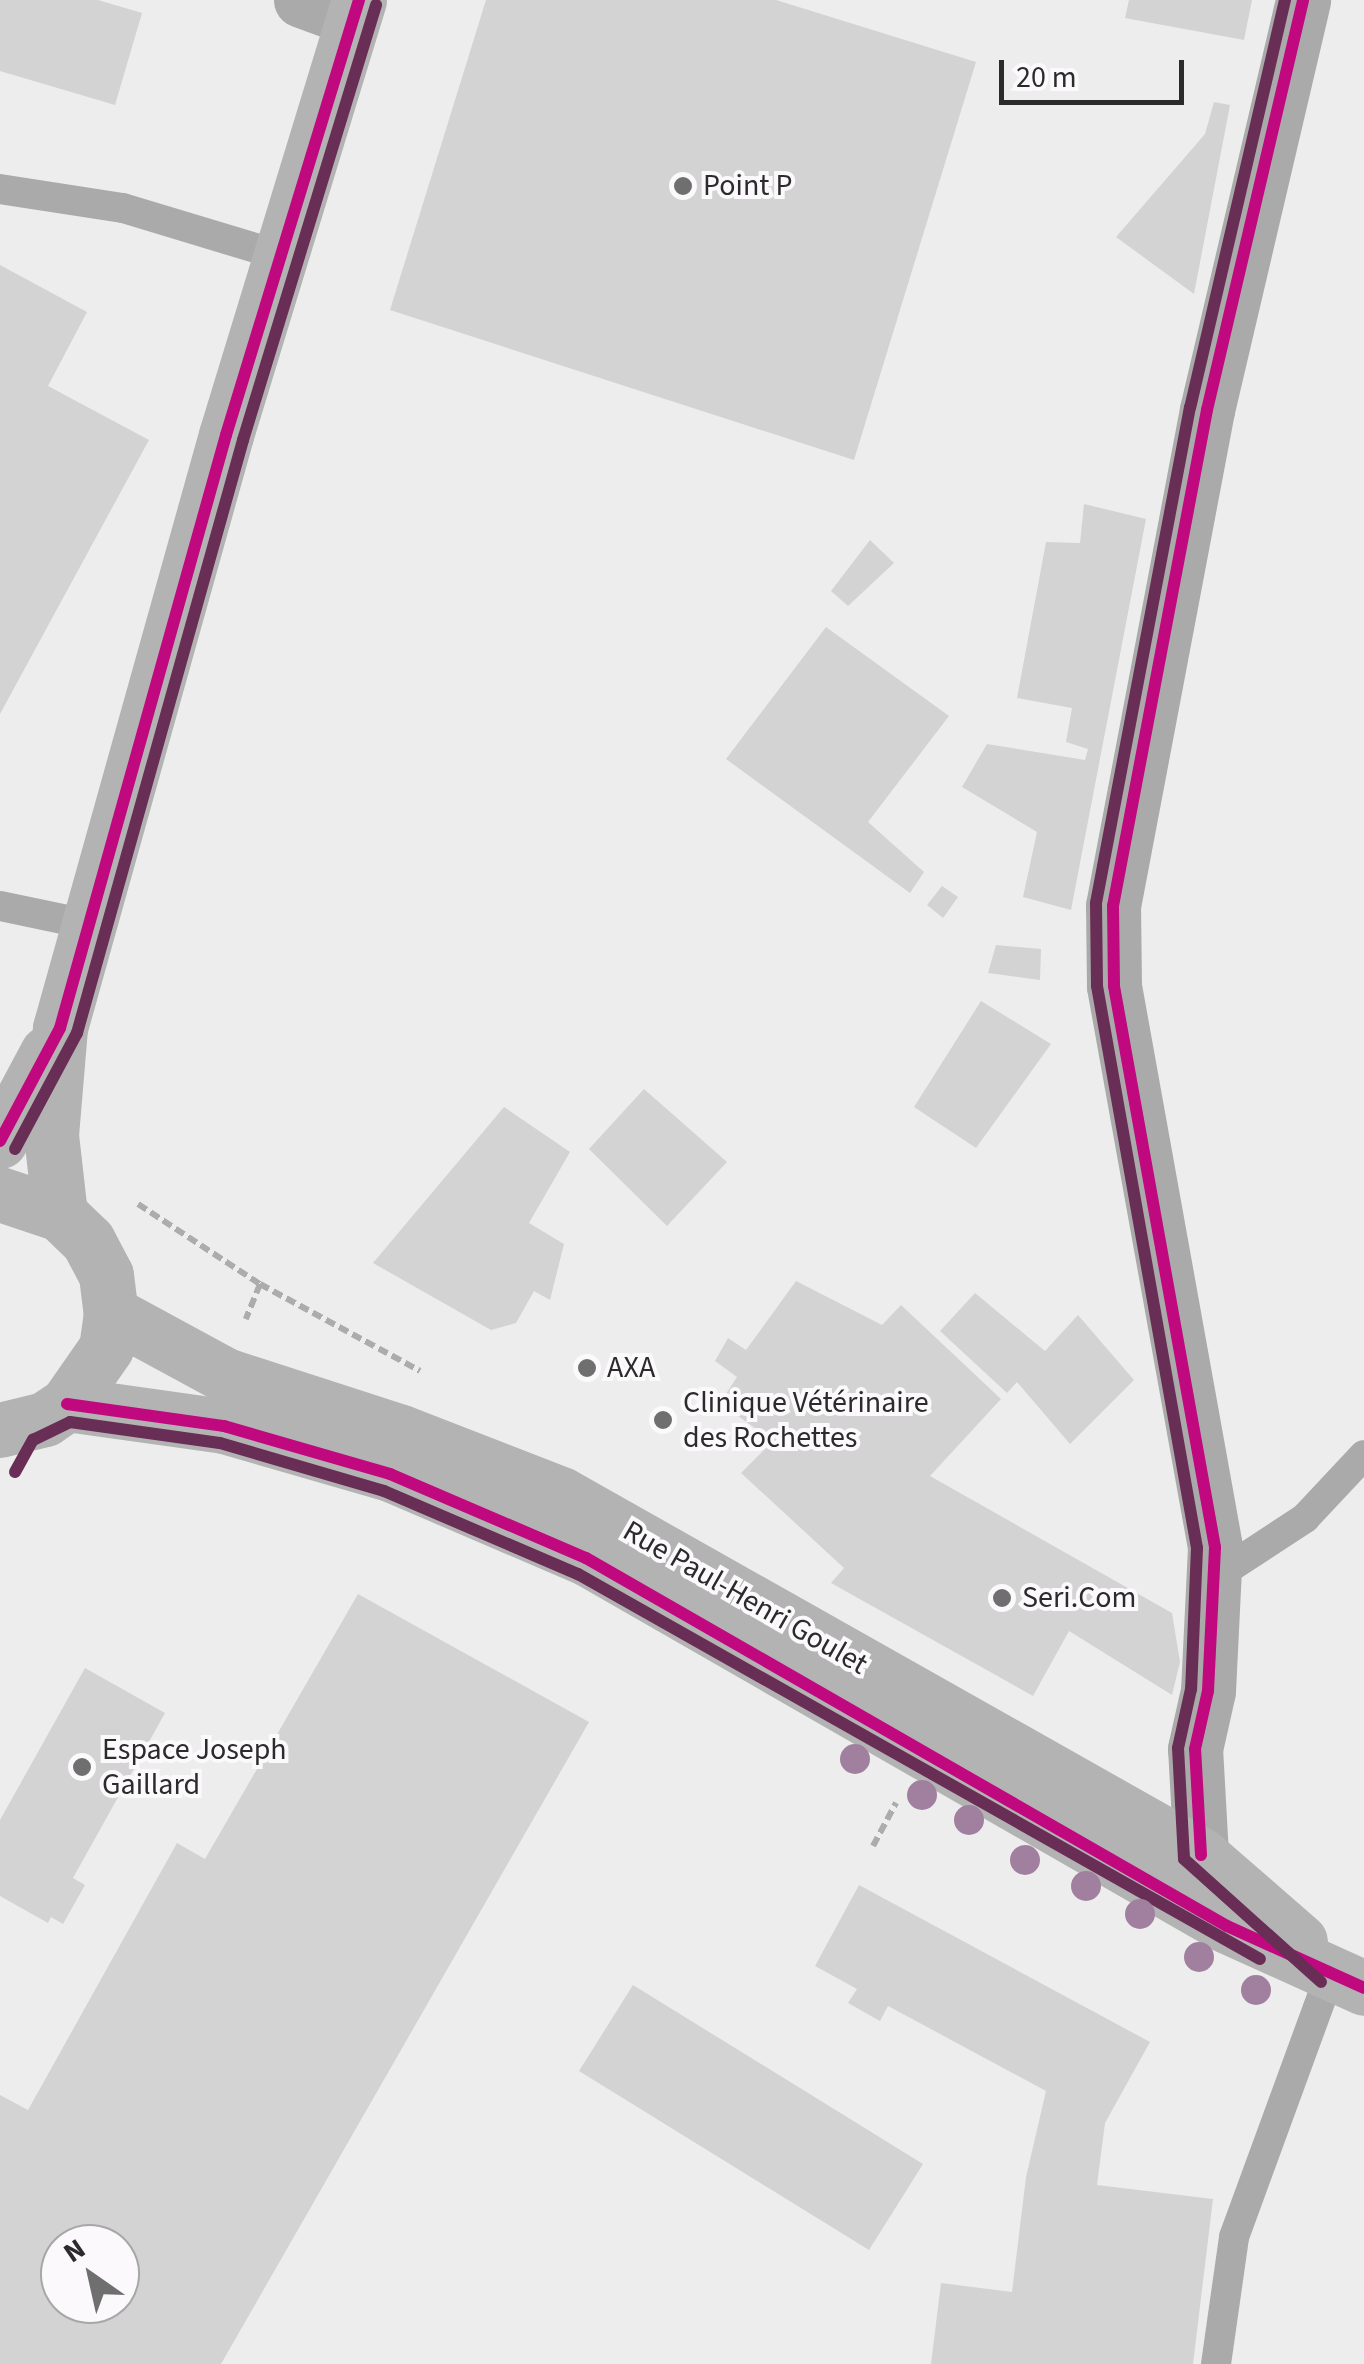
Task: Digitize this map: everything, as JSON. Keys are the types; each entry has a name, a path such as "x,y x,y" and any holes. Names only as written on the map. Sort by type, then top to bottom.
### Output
{"main road":[{"path":"60,1214 51,1135 60,1028 356,9"},
{"path":"0,1142 60,1028"},
{"path":"0,1194 60,1214 88,1241 106,1275 111,1313 106,1348 22,1431"},
{"name":"Rue Paul-Henri Goulet","path":"111,1313 225,1375 561,1494 1200,1854 1348,1978"},
{"name":"Rue Paul-Henri Goulet","path":"22,1431 224,1426 390,1474 586,1558 1227,1926 1348,1978"}],"street":[{"path":"300,0 356,9"},
{"path":"1200,1854 1195,1749 1208,1691 1215,1547 1114,986 1112,906 1207,410 1303,0"}],"lane":[{"path":"0,189 124,208 282,256"},
{"path":"0,906 90,925"},
{"path":"1215,1577 1305,1518 1364,1455"},
{"path":"1216,2364 1234,2237 1348,1978"}],"path":[{"path":"128,1197 260,1284 428,1376"},
{"path":"225,1375 260,1284"}],"building":[{"path":"0,0 98,0 142,13 115,105 0,71"},
{"name":"Point P","path":"486,0 776,0 976,62 854,460 390,310"},
{"path":"1129,0 1252,0 1244,40 1125,18"},
{"path":"1214,102 1230,105 1194,294 1116,237 1205,134"},
{"path":"0,265 87,312 48,386 149,440 0,714"},
{"path":"1084,504 1146,519 1071,910 1023,897 1037,832 962,787 987,744 1085,760 1088,749 1066,742 1072,708 1017,698 1046,542 1080,543"},
{"path":"870,540 894,563 848,606 831,591"},
{"path":"826,627 949,716 868,822 924,872 910,893 726,759"},
{"path":"942,886 958,897 943,918 927,905"},
{"path":"996,945 1041,949 1040,980 988,973"},
{"path":"981,1001 1051,1044 976,1148 914,1107"},
{"path":"644,1089 727,1162 667,1226 589,1149"},
{"path":"504,1107 570,1152 529,1223 564,1244 550,1300 534,1291 516,1323 491,1330 373,1263"},
{"path":"796,1281 882,1325 901,1305 1001,1399 930,1476 1172,1613 1180,1662 1172,1695 1069,1631 1033,1696 831,1583 844,1568 741,1473 773,1441 720,1403 737,1377 715,1361 728,1338 746,1350"},
{"path":"975,1293 1045,1351 1078,1315 1134,1380 1070,1444 1017,1382 1007,1393 940,1331"},
{"path":"358,1594 589,1722 221,2364 0,2364 0,2095 28,2110 177,1843 205,1859"},
{"name":"Espace Joseph Gaillard","path":"85,1668 165,1713 73,1878 85,1885 63,1924 51,1917 48,1923 0,1896 0,1820"},
{"path":"859,1885 1150,2042 1105,2123 1097,2185 1213,2199 1193,2364 931,2364 941,2283 1012,2292 1026,2177 1046,2091 888,2006 880,2021 848,2003 857,1989 815,1966"},
{"path":"633,1985 923,2164 869,2250 579,2071"}],"transit line":[{"path":"0,1141 60,1028 226,435 359,0"},
{"path":"1285,0 1190,407 1096,903 1097,986 1197,1548 1191,1689 1178,1748 1184,1859 1321,1982"},
{"path":"1201,1855 1195,1749 1208,1691 1215,1547 1114,986 1113,906 1207,410 1303,0"},
{"path":"15,1149 77,1033 243,440 376,5"},
{"path":"67,1404 224,1426 390,1474 586,1558 1227,1926 1364,1988"},
{"path":"15,1472 33,1440 70,1422 220,1443 384,1491 578,1574 1260,1959"}],"place":[{"name":"Point P","path":"683,186"},
{"name":"AXA","path":"587,1368"},
{"name":"Clinique Vétérinaire des Rochettes","path":"663,1420"},
{"name":"Seri.Com","path":"1002,1598"},
{"name":"Espace Joseph Gaillard","path":"82,1767"}]}
